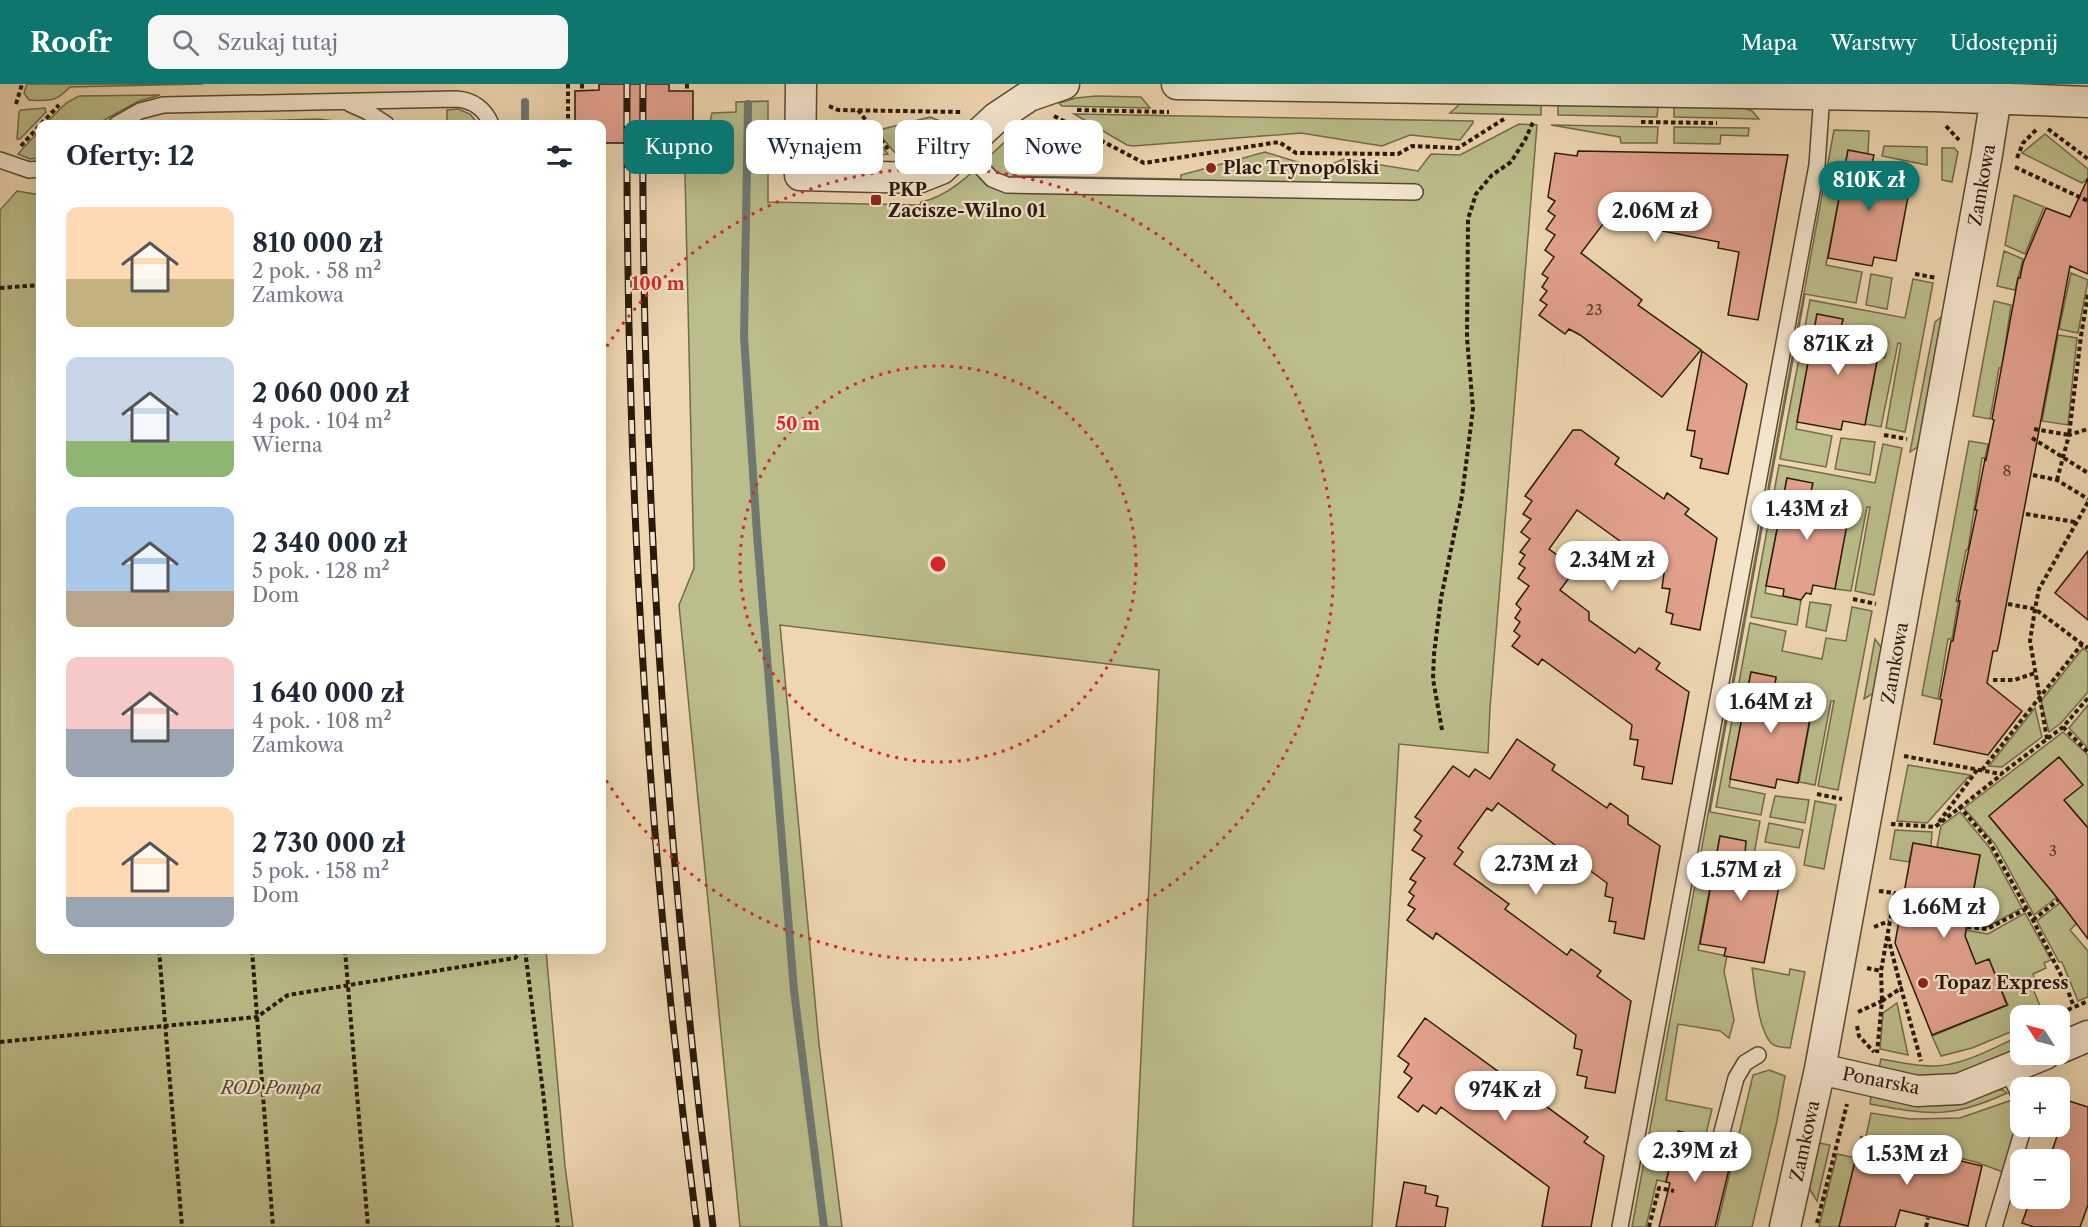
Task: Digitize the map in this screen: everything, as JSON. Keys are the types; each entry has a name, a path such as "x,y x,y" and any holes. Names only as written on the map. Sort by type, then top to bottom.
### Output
{"street":[{"path":"801,84 800,174 918,178 928,174"},
{"path":"992,122 1029,96 1065,84"},
{"path":"1177,84 1608,88 1822,94 1997,91 2088,102"},
{"name":"Zamkowa","path":"1785,1227 1820,1069 1997,91"},
{"path":"2070,1044 2088,1036"},
{"name":"Ponarska","path":"2021,1077 2034,1065"},
{"name":"Ponarska","path":"1820,1069 1917,1091 2010,1084"}],"lane":[{"path":"1620,1227 1817,165 1822,94"},
{"path":"124,120 141,111 163,105 462,99 478,106 489,120"},
{"path":"332,102 346,103 360,108 380,120"},
{"path":"0,160 29,170 36,169"},
{"path":"987,174 992,179 1007,185 1416,192"},
{"path":"1722,1132 1736,1078 1745,1063 1758,1055"},
{"path":"1994,1227 2021,1137"}],"path":[{"path":"15,104 22,84"},
{"path":"568,84 568,120"},
{"path":"582,84 582,91"},
{"path":"687,84 687,91"},
{"path":"45,120 59,105"},
{"path":"824,115 830,106"},
{"path":"858,110 890,151"},
{"path":"1048,113 1144,163 1279,142 1296,153 1398,154 1412,146 1458,148 1504,119"},
{"path":"1442,730 1433,679 1434,654 1441,598 1462,496 1473,409 1467,338 1468,219 1476,194 1492,175 1511,162 1534,120"},
{"path":"2044,125 2088,159"},
{"path":"14,149 18,149 36,129"},
{"path":"2014,177 2017,159"},
{"path":"2015,167 2088,201"},
{"path":"1915,274 1939,278"},
{"path":"0,288 36,285"},
{"path":"2057,480 2069,435 2080,336 2087,311 2088,294"},
{"path":"2034,429 2069,435 2088,429"},
{"path":"1884,435 1908,440"},
{"path":"2032,438 2088,473"},
{"path":"2033,476 2057,480 2088,500 2039,590 2035,609 2030,642 2047,740"},
{"path":"2026,514 2075,522"},
{"path":"1853,599 1877,604"},
{"path":"2008,604 2035,609 2088,648"},
{"path":"1935,827 2082,644"},
{"path":"1994,681 2014,680 2035,673"},
{"path":"1893,813 1891,824 1935,827 2063,727 2088,698"},
{"path":"2063,727 2088,752"},
{"path":"1902,767 1906,747"},
{"path":"1904,756 2001,774"},
{"path":"1817,794 1842,799"},
{"path":"1959,806 1989,841 2033,920 2074,1007"},
{"path":"1877,900 1881,880"},
{"path":"1878,891 1895,893 1881,971 1882,1001 1901,988"},
{"path":"2033,920 2058,900"},
{"path":"1967,927 1987,929 2026,909"},
{"path":"1874,919 1872,928 1890,921"},
{"path":"1887,934 1921,1061"},
{"path":"159,954 182,1227"},
{"path":"252,954 273,1227"},
{"path":"345,954 368,1227"},
{"path":"0,1042 257,1017 288,995 514,958 519,954"},
{"path":"525,954 558,1227"},
{"path":"1867,958 1865,968 1881,971"},
{"path":"2070,1009 2088,1000"},
{"path":"1858,1003 1856,1022 1859,1036 1874,1052 1879,1053"},
{"path":"1914,1061 1927,1062"},
{"path":"1816,1227 1845,1103 1853,1105"},
{"path":"1649,1227 1659,1188 1674,1191"},
{"path":"1926,1227 1928,1218"}],"green space":[{"path":"27,84 203,84 70,87 61,96 52,100 29,100 24,93"},
{"path":"160,95 139,101 104,120 49,120 66,103 79,96"},
{"path":"1096,96 1141,97 1150,108 1062,106 1059,103"},
{"path":"768,101 768,120 746,120 746,174 768,174 768,202 920,205 921,202 948,191 971,174 992,174 992,154 1004,143 1004,174 1013,174 1013,176 1181,179 1181,175 1265,152 1320,169 1344,159 1418,171 1431,154 1460,155 1519,124 1537,125 1488,753 1399,744 1372,1227 1133,1227 1159,670 780,625 819,1044 842,1227 740,1227 679,605 694,568 685,174 734,174 734,120 710,120 712,113 736,112 736,102"},
{"path":"1461,103 1541,105 1541,115 1450,113"},
{"path":"1558,105 1658,107 1657,117 1558,115"},
{"path":"1674,107 1744,108 1752,111 1759,119 1674,117"},
{"path":"45,108 46,112 20,139 17,139 19,112"},
{"path":"458,109 470,114 475,120 447,120 447,110"},
{"path":"1074,114 1473,121 1473,123 1460,140 1410,135 1382,146 1301,133 1133,146 1103,131 1103,120 1084,120"},
{"path":"930,117 938,120 918,120"},
{"path":"1551,125 1658,127 1657,143 1621,143 1620,137"},
{"path":"895,126 895,153 883,139 883,129"},
{"path":"1674,127 1749,128 1748,136 1721,135 1720,144 1674,143"},
{"path":"1834,130 1869,131 1868,154 1848,151 1826,265 1862,272 1856,303 1805,294 1710,812 1760,821 1753,860 1737,857 1745,841 1720,836 1698,950 1727,956 1724,971 1734,1020 1729,1038 1720,1031 1678,1024 1666,1100 1712,1109 1705,1138 1678,1132 1666,1182 1657,1180 1646,1227 1632,1227"},
{"path":"36,134 36,158 30,159 18,154"},
{"path":"2045,134 2088,169 2088,178 2082,183 2022,153"},
{"path":"1884,146 1927,147 1927,165 1882,156"},
{"path":"1942,148 1954,148 1958,152 1952,182 1942,180"},
{"name":"ROD Pompa","path":"17,191 36,194 36,954 546,954 565,1166 573,1227 0,1227 0,210"},
{"path":"2014,195 2044,207 2025,254 2005,245"},
{"path":"2004,251 2023,259 2015,290 1997,286"},
{"path":"2071,273 2088,280 2078,333 2059,329"},
{"path":"1871,274 1892,278 1887,309 1866,305"},
{"path":"1913,279 1933,283 1905,432 1886,428 1901,344 1898,343 1881,427 1865,424 1878,357 1885,358 1888,341 1849,333 1834,335 1837,320 1843,321 1843,319 1817,314 1796,429 1832,436 1826,467 1780,459 1810,300 1905,318"},
{"path":"1994,301 2011,305 2002,367 1999,368 1990,419 1973,416"},
{"path":"1944,315 1922,444 1910,452 1935,322"},
{"path":"2058,335 2077,338 2068,425 2042,421"},
{"path":"1841,438 1875,442 1870,475 1835,469"},
{"path":"1969,441 1988,444 1985,458 1982,458 1968,549 1956,601 1958,602 1952,639 1948,639 1938,699 1922,695"},
{"path":"1883,444 1902,448 1874,595 1855,591 1870,507 1867,507 1851,591 1835,589 1847,521 1854,522 1857,505 1819,497 1818,502 1787,478 1765,593 1801,600 1797,625 1751,617 1779,465 1875,483"},
{"path":"1810,602 1831,605 1826,631 1806,627"},
{"path":"1852,607 1872,611 1838,790 1818,786 1834,701 1831,701 1815,785 1799,782 1811,715 1818,716 1821,699 1782,691 1768,693 1770,678 1776,679 1776,677 1751,672 1729,787 1765,794 1761,815 1716,807 1750,623 1786,631 1782,651 1822,659 1826,638 1846,641"},
{"path":"1875,639 1883,650 1875,692 1864,699"},
{"path":"2083,648 2088,652 2088,692 2061,723 2049,732 2041,701"},
{"path":"2088,705 2088,748 2069,728"},
{"path":"2035,708 2042,737 2002,767 1989,766"},
{"path":"2063,732 2088,755 2088,828 2064,800 2082,785 2059,757 1989,816 2057,897 2034,915 1995,844 1964,808"},
{"path":"1908,765 1970,775 1927,823 1897,821"},
{"path":"1775,796 1809,800 1805,823 1770,817"},
{"path":"1815,801 1836,805 1824,869 1804,865"},
{"path":"1960,812 1989,847 2022,908 1987,927 1968,922 1980,855 1937,847 1941,826"},
{"path":"1769,823 1803,830 1799,848 1765,842"},
{"path":"1895,830 1932,832 1931,846 1913,843 1909,862 1890,859"},
{"path":"2061,902 2078,922 2070,930 2088,951 2088,997 2078,1001 2062,962 2059,962 2037,921"},
{"path":"2025,913 2051,960 2044,963 2046,968 2033,974 2038,987 2033,989 2040,1005 2010,1005 2010,1032 1972,1048 1941,1056 1932,1036 2008,1005 1989,960 1976,964 1965,936 1966,930 1988,934"},
{"path":"1752,968 1789,975 1790,969 1805,972 1790,1048 1775,1046 1767,1037 1758,1007"},
{"path":"1897,1003 1908,1055 1880,1049 1883,1013"},
{"path":"2010,1041 2010,1052 1954,1074 1924,1077 1879,1068 1881,1059 1926,1066 1955,1063 1978,1056"},
{"path":"1769,1070 1785,1076 1752,1227 1717,1227 1753,1075"},
{"path":"1998,1090 2007,1093 1955,1111 1908,1111 1870,1104 1871,1096 1906,1103 1949,1104"},
{"path":"2010,1101 2010,1137 2014,1137 2003,1172 1976,1162 1866,1136 1871,1113 1910,1119 1960,1118"},
{"path":"1819,1143 1830,1145 1817,1201 1809,1188"},
{"path":"1837,1154 1856,1158 1839,1227 1819,1227"}],"building":[{"path":"599,84 669,84 669,91 693,91 693,120 624,120 624,143 606,143 606,120 575,120 575,91 599,90"},
{"path":"1848,150 1874,155 1871,168 1912,175 1896,261 1874,257 1872,266 1828,258"},
{"path":"1578,151 1788,155 1758,320 1728,315 1739,252 1718,248 1719,242 1606,220 1581,253 1642,300 1638,305 1701,350 1662,397 1580,335 1569,329 1565,334 1539,315 1547,305 1540,300 1547,291 1542,287 1548,278 1542,274 1554,257 1545,250 1555,235 1546,229 1555,216 1548,211 1555,201 1548,197 1555,153 1577,156"},
{"path":"2088,178 2088,274 2070,266 1999,643 1997,651 1993,651 1987,683 2022,711 1988,755 1934,744 1942,700 1940,699 1994,420 1992,419 2018,278 2020,278 2023,263 2046,208 2070,217"},
{"path":"1817,314 1843,319 1840,332 1881,339 1865,425 1843,421 1841,430 1797,422"},
{"path":"1702,351 1747,384 1728,474 1700,468 1702,459 1691,456 1695,431 1687,430"},
{"path":"1573,430 1581,430 1619,458 1615,464 1664,499 1667,493 1689,509 1685,514 1717,538 1700,630 1671,624 1673,614 1666,612 1670,589 1662,588 1664,573 1577,510 1549,549 1569,564 1563,573 1569,578 1560,590 1589,612 1589,620 1635,653 1639,648 1660,663 1656,669 1689,692 1672,784 1642,779 1644,767 1634,765 1638,740 1630,739 1632,725 1542,659 1538,665 1512,646 1520,636 1514,631 1520,622 1515,618 1521,609 1516,604 1529,586 1518,578 1525,568 1519,564 1525,555 1520,552 1530,539 1521,532 1531,519 1523,514 1532,501 1525,496"},
{"path":"1787,478 1813,483 1810,496 1851,503 1835,589 1813,585 1811,594 1806,593 1801,600 1783,596 1784,589 1766,586"},
{"path":"2088,551 2088,620 2055,593"},
{"path":"1751,672 1776,677 1774,690 1814,697 1798,783 1777,779 1775,788 1730,779"},
{"path":"1517,739 1555,765 1552,770 1607,808 1610,803 1628,816 1628,824 1660,846 1644,939 1614,933 1616,922 1609,921 1613,898 1605,896 1607,883 1498,803 1492,811 1487,808 1458,848 1463,852 1454,864 1509,904 1505,909 1567,955 1571,949 1601,971 1597,976 1631,1001 1615,1093 1585,1088 1587,1077 1577,1075 1582,1050 1574,1048 1576,1035 1436,933 1433,939 1407,920 1415,909 1408,905 1414,896 1409,892 1416,882 1410,879 1425,858 1412,850 1422,836 1414,830 1421,821 1415,817 1453,766 1469,777 1475,769 1490,779"},
{"path":"2059,757 2083,785 2064,800 2088,828 2088,939 1989,816"},
{"path":"1720,836 1746,841 1745,854 1784,861 1764,963 1724,956 1726,948 1700,944"},
{"path":"1913,843 1980,855 1965,936 1976,964 1989,959 2007,1005 1932,1035 1895,943"},
{"path":"1425,1018 1588,1137 1584,1142 1604,1156 1591,1227 1542,1227 1549,1187 1441,1107 1436,1114 1423,1105 1418,1112 1398,1097 1412,1078 1404,1072 1409,1064 1398,1056"},
{"path":"2070,1101 2088,1107 2088,1205 2080,1227 2034,1227 2022,1223 2027,1209 2070,1209 2070,1149 2053,1149 2057,1137 2070,1137"},
{"path":"1678,1131 1724,1142 1720,1159 1731,1161 1715,1227 1659,1227 1670,1183 1666,1182"},
{"path":"1861,1137 1982,1166 1968,1226 1900,1210 1895,1227 1839,1227"},
{"path":"1404,1182 1426,1186 1425,1193 1438,1196 1436,1206 1448,1208 1445,1227 1396,1227"}],"waterway":[{"path":"525,102 525,120"},
{"path":"748,104 744,337 757,534 794,991 824,1227"}],"railway":[{"path":"627,84 630,370 642,657 665,942 697,1227"},
{"path":"643,84 646,370 659,656 682,942 713,1227"}],"place":[{"name":"Plac Trynopolski","path":"1211,168"},
{"name":"PKP Zacisze-Wilno 01","path":"876,200"},
{"name":"Topaz Express","path":"1923,983"}]}
